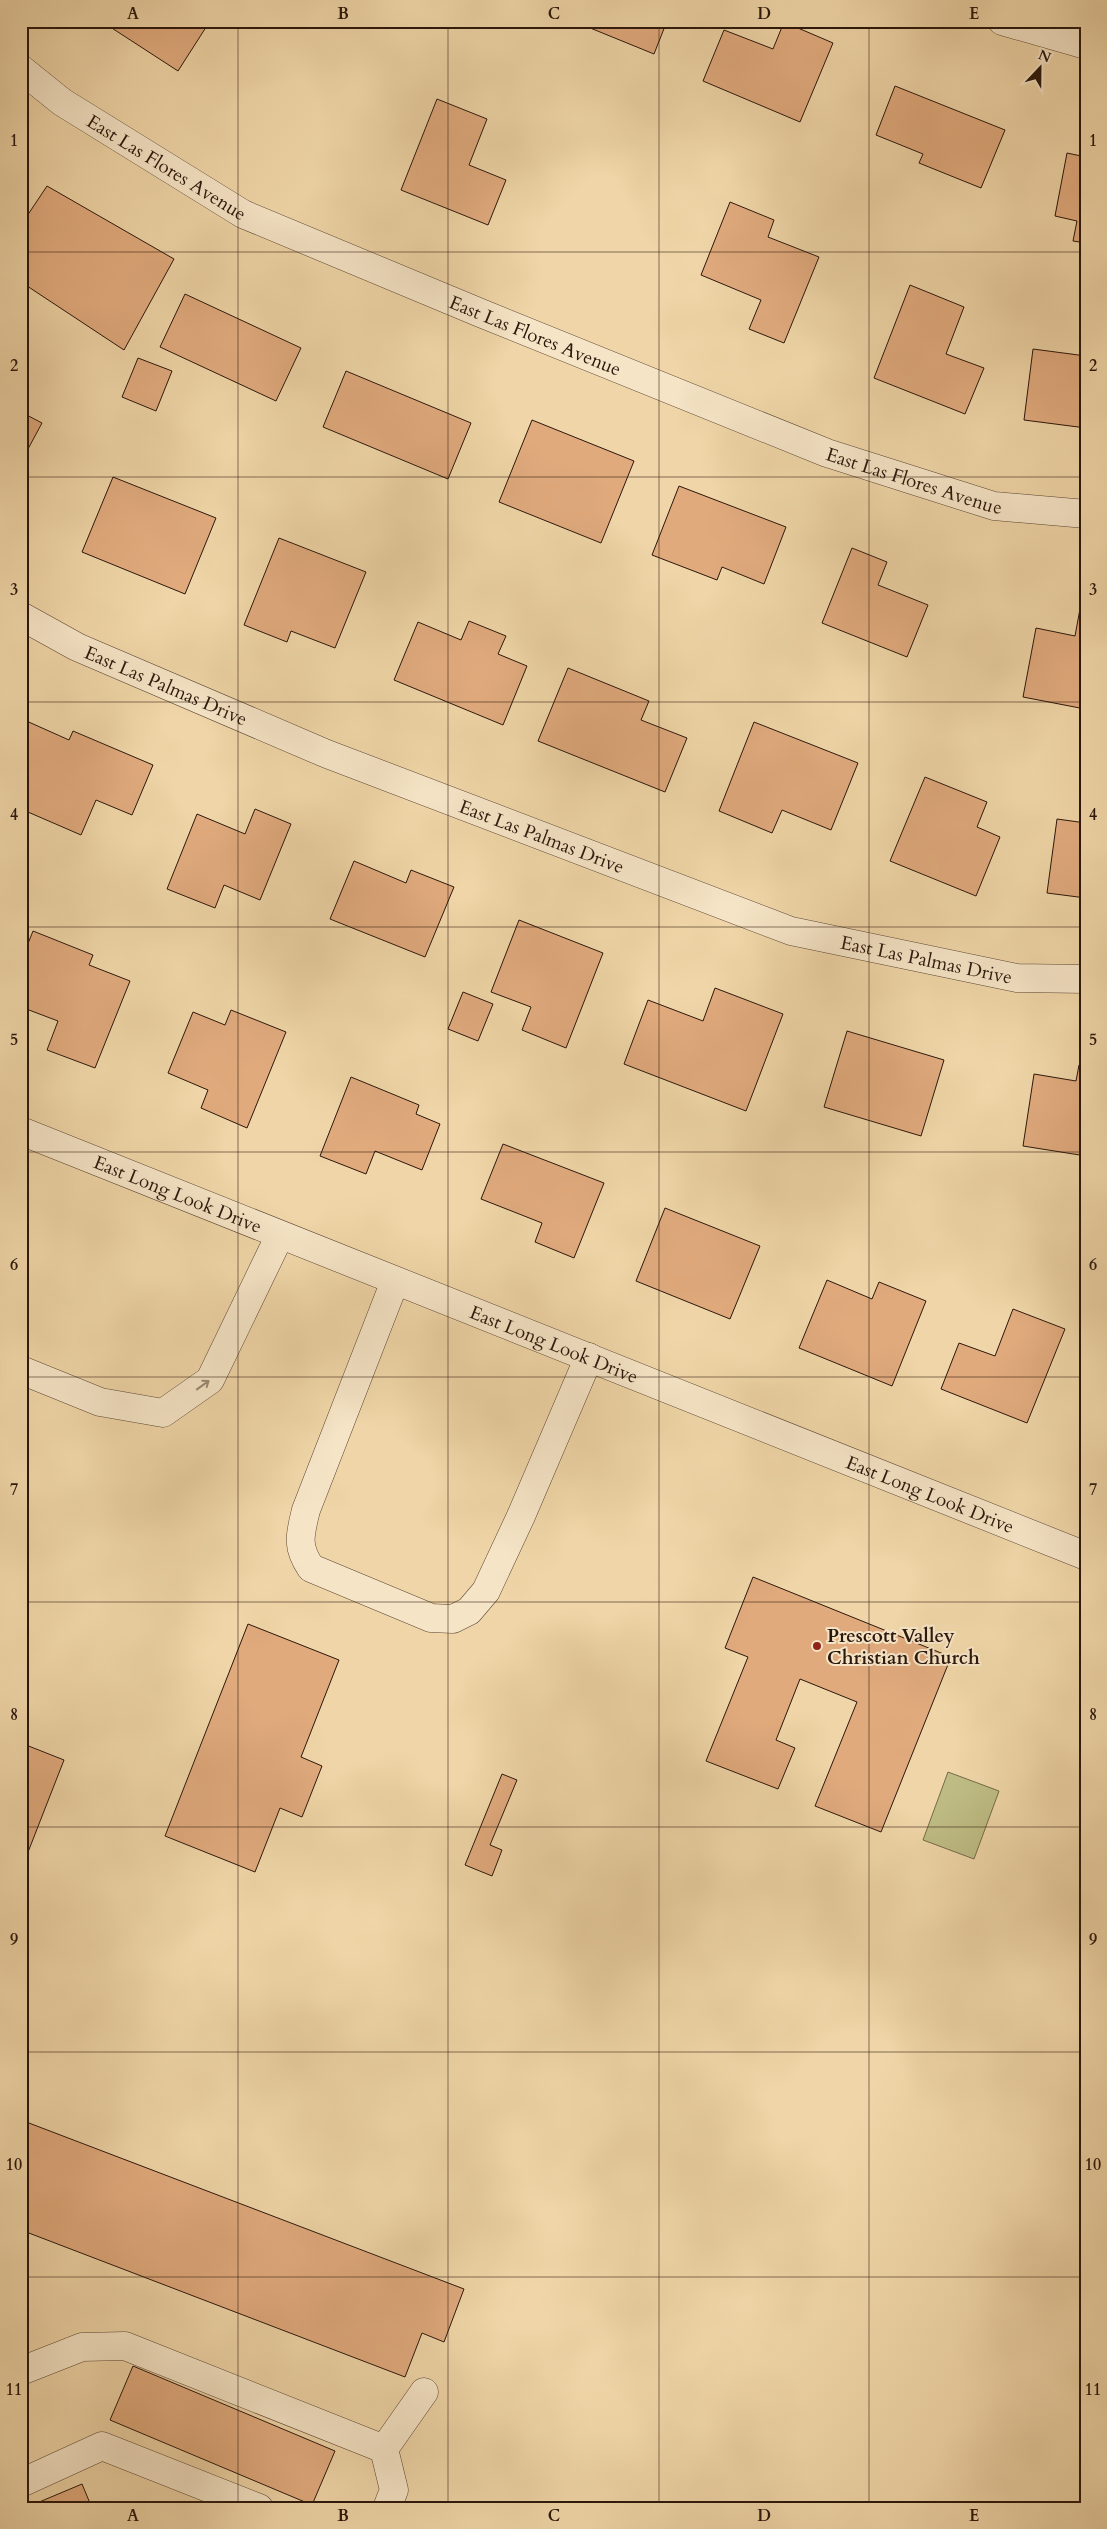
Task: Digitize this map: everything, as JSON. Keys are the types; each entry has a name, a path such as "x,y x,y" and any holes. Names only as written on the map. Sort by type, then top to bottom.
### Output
{"street":[{"path":"1002,21 1086,44"},
{"name":"East Las Flores Avenue","path":"21,69 62,102 244,214 483,314 827,453 994,506 1086,514"},
{"name":"East Las Palmas Drive","path":"21,616 77,647 327,754 791,931 1017,978 1086,979"},
{"name":"East Long Look Drive","path":"21,1132 1086,1556"},
{"path":"21,1370 100,1402 163,1413 210,1380 280,1234"},
{"path":"395,1281 306,1510 300,1533 301,1552 310,1568 431,1618 452,1619 469,1611 486,1591 521,1516 589,1358"},
{"path":"21,2371 82,2347 125,2346 384,2449"},
{"path":"387,2508 394,2490 384,2449 424,2392"},
{"path":"21,2483 102,2446 259,2508"}],"shaded area":[{"path":"948,1772 999,1791 974,1859 923,1840"}],"building":[{"path":"101,21 210,21 178,71"},
{"path":"573,21 667,21 654,54"},
{"path":"784,22 833,43 800,122 703,81 724,30 773,49"},
{"path":"895,86 1005,130 981,188 919,163 923,154 876,135"},
{"path":"437,99 487,119 469,165 506,180 488,225 401,190"},
{"path":"1067,153 1086,157 1086,243 1073,241 1077,221 1055,216"},
{"path":"47,186 174,259 124,350 21,282 21,225"},
{"path":"730,202 774,220 768,237 819,257 784,343 749,329 761,300 701,275"},
{"path":"910,285 964,307 946,354 984,368 965,414 874,378"},
{"path":"185,294 301,348 276,401 160,347"},
{"path":"1033,349 1086,356 1086,428 1024,420"},
{"path":"138,358 172,371 156,411 122,397"},
{"path":"346,371 471,423 448,479 323,427"},
{"path":"21,412 42,423 21,462"},
{"path":"532,420 634,461 601,543 499,502"},
{"path":"113,477 216,518 185,594 82,552"},
{"path":"679,486 786,527 764,584 722,567 717,580 652,555"},
{"path":"279,538 366,572 335,648 291,631 287,642 244,625"},
{"path":"852,548 887,562 878,585 928,605 907,657 822,623"},
{"path":"1082,598 1086,599 1085,709 1023,697 1036,628 1075,636"},
{"path":"469,621 506,636 498,654 527,666 503,725 394,680 418,622 461,640"},
{"path":"568,668 649,701 641,720 687,738 665,792 538,741"},
{"path":"22,719 69,740 73,731 153,765 132,815 96,800 81,835 21,809"},
{"path":"754,722 858,763 831,830 782,810 772,833 719,811"},
{"path":"925,777 987,802 977,827 1000,837 976,896 890,861"},
{"path":"255,809 291,824 260,900 224,885 215,908 167,889 197,814 245,834"},
{"path":"1057,819 1086,823 1086,898 1047,893"},
{"path":"354,861 406,883 411,870 454,887 425,957 330,919"},
{"path":"519,920 603,953 566,1048 522,1030 531,1007 491,992"},
{"path":"33,931 93,955 89,965 130,981 95,1068 47,1050 58,1021 21,1007 21,961"},
{"path":"715,988 783,1014 746,1111 624,1064 648,1000 703,1021"},
{"path":"463,992 493,1004 478,1041 448,1029"},
{"path":"231,1010 286,1032 247,1128 201,1108 208,1090 168,1073 193,1012 225,1025"},
{"path":"847,1031 944,1060 921,1136 824,1107"},
{"path":"1079,1065 1086,1066 1086,1156 1023,1146 1034,1074 1076,1081"},
{"path":"351,1077 419,1105 416,1114 440,1124 422,1170 375,1151 366,1174 320,1156"},
{"path":"503,1144 604,1183 574,1258 535,1242 542,1223 481,1199"},
{"path":"665,1208 760,1246 730,1319 636,1281"},
{"path":"827,1280 872,1299 879,1282 926,1301 892,1386 799,1348"},
{"path":"1013,1309 1065,1329 1027,1423 941,1389 959,1343 995,1356"},
{"path":"753,1577 951,1657 881,1832 815,1806 857,1702 800,1679 776,1740 795,1748 778,1789 706,1761 748,1657 725,1648"},
{"path":"248,1624 339,1660 301,1757 322,1766 302,1817 280,1808 255,1872 165,1836"},
{"path":"21,1743 64,1760 21,1870"},
{"path":"502,1774 517,1780 490,1845 502,1850 492,1876 465,1865"},
{"path":"21,2120 464,2289 444,2342 422,2333 405,2377 21,2230"},
{"path":"133,2366 335,2451 312,2505 110,2420"},
{"path":"82,2484 92,2508 25,2508"}],"place":[{"name":"Prescott Valley Christian Church","path":"817,1646"}]}
